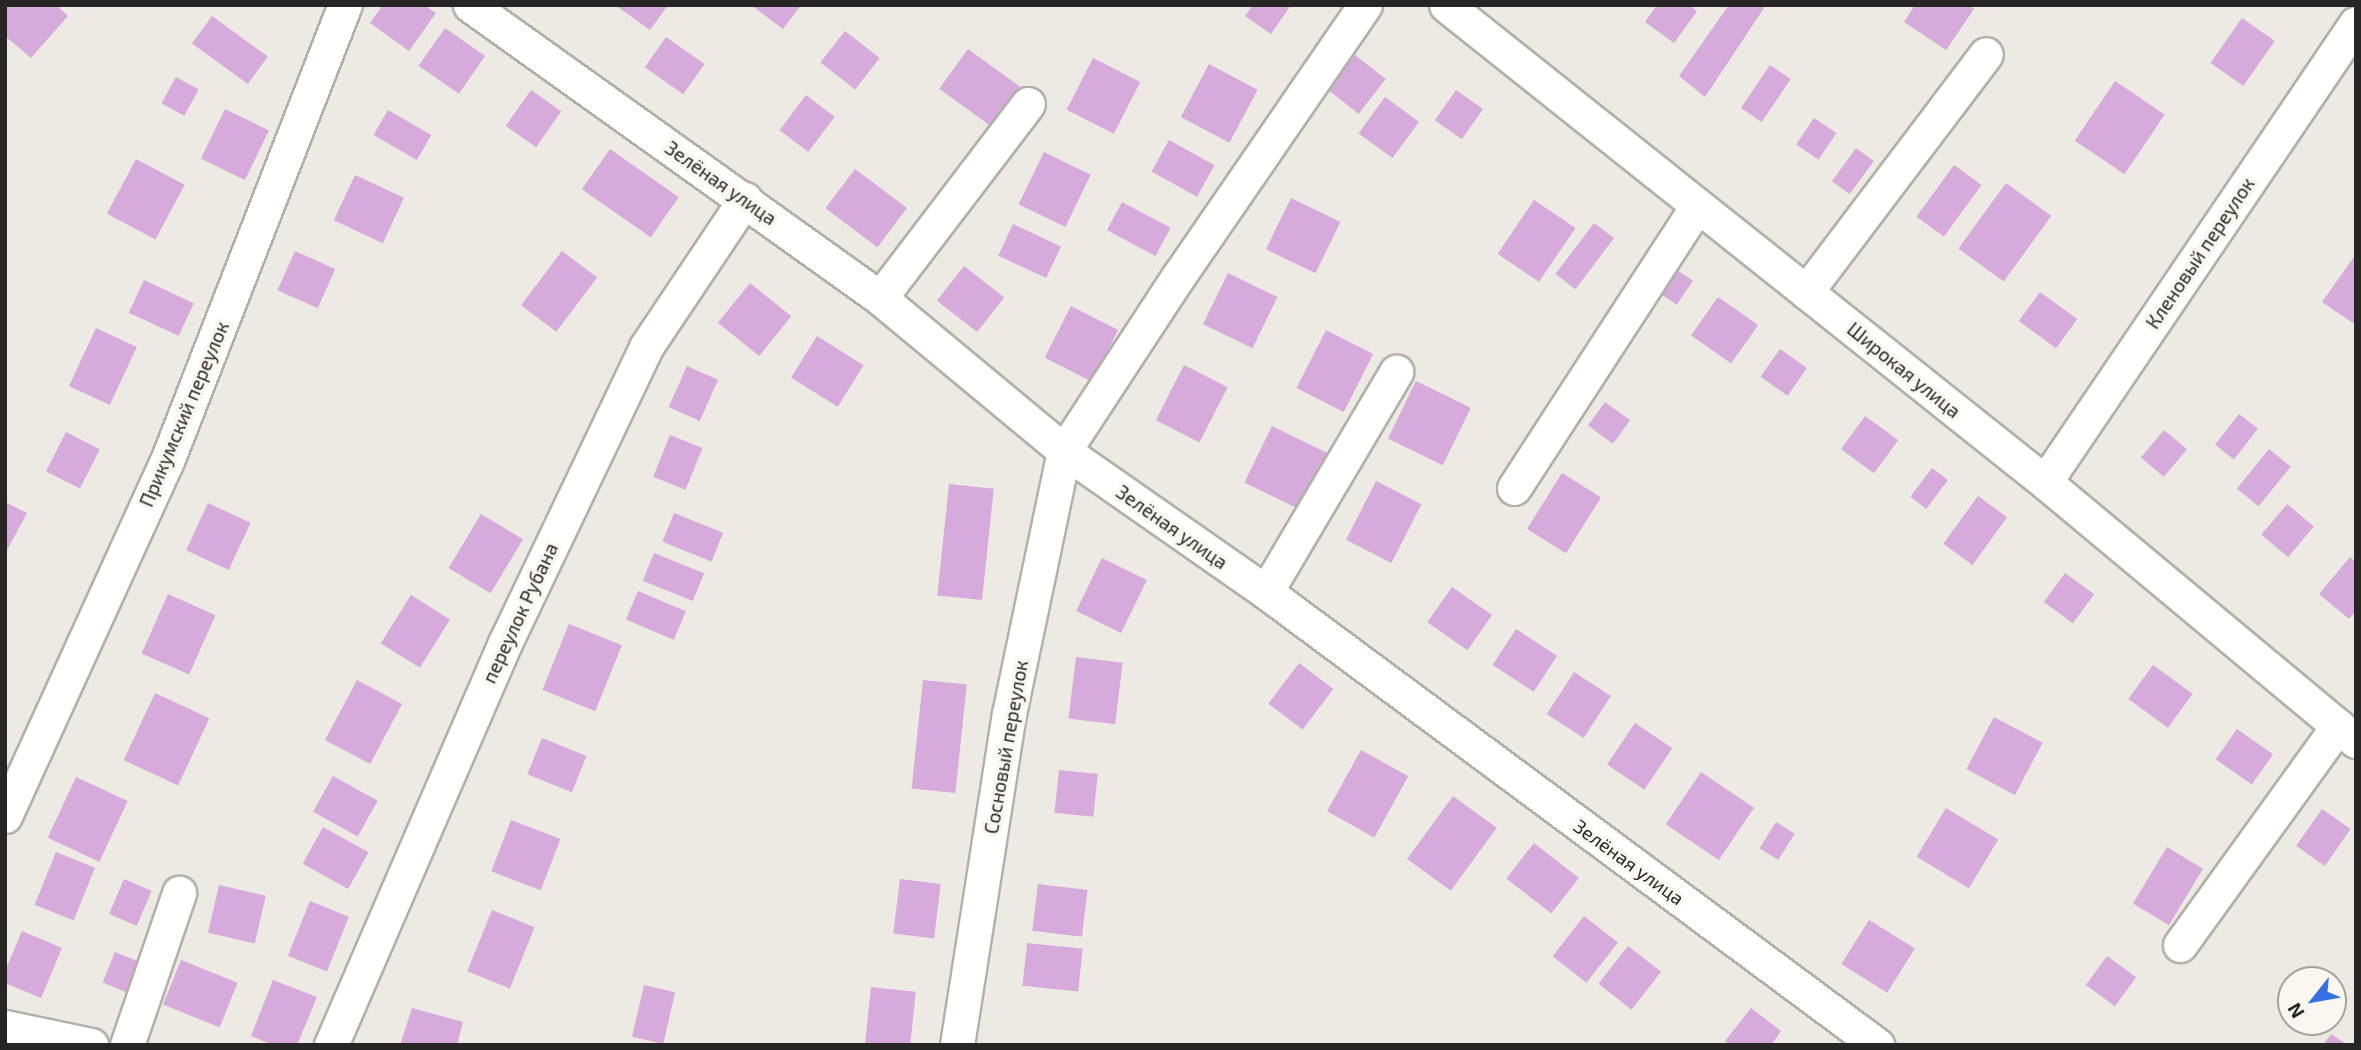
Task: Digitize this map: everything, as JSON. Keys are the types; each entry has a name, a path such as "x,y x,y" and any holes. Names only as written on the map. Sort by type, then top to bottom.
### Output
{"street":[{"name":"Прикумский переулок","path":"5,816 167,461 268,209 345,5"},
{"name":"Зелёная улица","path":"470,5 880,298 1064,451 1266,592 1877,1045"},
{"path":"1064,451 1178,277 1365,5"},
{"name":"Широкая улица","path":"1446,5 2045,482 2347,734"},
{"name":"Кленовый переулок","path":"2045,482 2356,23"},
{"path":"1806,292 1986,54"},
{"path":"880,298 1028,104"},
{"name":"переулок Рубана","path":"331,1045 505,643 646,347 745,199"},
{"path":"1514,488 1697,206"},
{"path":"1266,592 1396,372"},
{"name":"Сосновый переулок","path":"957,1045 1009,714 1064,451"},
{"path":"2180,946 2347,734"},
{"path":"127,1045 179,893"},
{"path":"5,1027 91,1045"}],"building":[{"path":"5,5 56,5 68,16 31,58 5,36"},
{"path":"383,5 424,5 436,13 409,51 370,23"},
{"path":"615,5 668,5 650,30"},
{"path":"751,5 801,5 783,29"},
{"path":"1253,5 1291,5 1271,34 1245,16"},
{"path":"1657,5 1689,5 1697,11 1674,43 1645,22"},
{"path":"1729,5 1761,5 1764,8 1705,97 1679,76"},
{"path":"1915,5 1968,5 1974,9 1946,50 1904,22"},
{"path":"212,16 268,57 248,84 192,44"},
{"path":"2242,18 2275,41 2243,86 2210,63"},
{"path":"445,28 485,56 459,94 419,66"},
{"path":"845,31 880,58 855,90 820,63"},
{"path":"666,37 705,64 683,94 645,67"},
{"path":"968,49 1021,87 992,127 939,89"},
{"path":"1355,55 1386,79 1359,114 1328,90"},
{"path":"1093,58 1140,82 1114,134 1067,110"},
{"path":"1209,64 1258,90 1229,143 1181,117"},
{"path":"1770,65 1791,79 1762,122 1741,108"},
{"path":"176,77 199,90 184,116 161,103"},
{"path":"2115,81 2165,115 2124,174 2075,141"},
{"path":"531,90 561,111 536,147 506,126"},
{"path":"1456,90 1483,109 1462,139 1435,120"},
{"path":"806,95 835,117 808,152 780,130"},
{"path":"1385,97 1419,122 1393,158 1359,133"},
{"path":"225,109 269,130 245,180 201,158"},
{"path":"388,110 431,135 417,160 374,135"},
{"path":"1814,118 1836,133 1818,160 1796,145"},
{"path":"1169,140 1214,165 1197,197 1152,171"},
{"path":"1856,148 1874,161 1850,194 1832,181"},
{"path":"610,149 679,197 651,237 582,189"},
{"path":"1044,152 1091,175 1065,227 1019,204"},
{"path":"136,159 185,185 155,240 107,214"},
{"path":"1954,165 1982,185 1944,237 1916,217"},
{"path":"855,169 907,208 877,247 826,208"},
{"path":"355,175 404,198 383,243 334,220"},
{"path":"2006,183 2051,216 2004,281 1958,249"},
{"path":"1291,198 1340,222 1315,273 1266,249"},
{"path":"1534,200 1575,228 1539,282 1498,254"},
{"path":"1122,202 1171,228 1156,256 1107,230"},
{"path":"1594,223 1614,238 1575,289 1555,274"},
{"path":"1013,224 1061,246 1046,278 998,256"},
{"path":"295,251 335,269 318,308 278,290"},
{"path":"562,251 597,277 556,332 521,305"},
{"path":"2356,254 2356,325 2322,302"},
{"path":"1668,264 1693,281 1677,305 1652,288"},
{"path":"964,266 1004,297 977,332 937,301"},
{"path":"1228,273 1277,297 1252,348 1203,324"},
{"path":"144,280 194,303 179,336 129,313"},
{"path":"750,283 791,316 759,356 718,323"},
{"path":"2040,292 2077,319 2056,348 2019,321"},
{"path":"1718,297 1758,325 1731,364 1691,336"},
{"path":"1071,306 1118,330 1092,382 1045,358"},
{"path":"96,328 137,347 110,405 69,386"},
{"path":"1326,330 1373,354 1344,412 1296,388"},
{"path":"817,336 864,365 838,407 791,378"},
{"path":"1780,349 1807,368 1788,396 1760,377"},
{"path":"1184,365 1228,387 1200,442 1156,420"},
{"path":"687,366 718,380 700,421 669,407"},
{"path":"1416,381 1471,408 1443,465 1388,439"},
{"path":"1605,402 1630,420 1613,444 1588,425"},
{"path":"2239,414 2258,429 2234,460 2215,445"},
{"path":"1865,416 1898,440 1874,473 1841,449"},
{"path":"1272,426 1327,453 1299,509 1244,483"},
{"path":"2164,430 2187,449 2164,477 2141,458"},
{"path":"66,432 100,449 80,488 46,471"},
{"path":"670,435 702,448 686,490 653,477"},
{"path":"2269,449 2291,467 2259,506 2237,489"},
{"path":"1932,468 1948,480 1926,509 1910,497"},
{"path":"1562,473 1601,497 1566,553 1527,529"},
{"path":"1376,481 1421,504 1391,563 1346,540"},
{"path":"949,484 994,489 982,600 937,595"},
{"path":"1978,496 2007,517 1972,565 1943,544"},
{"path":"5,502 27,513 5,554"},
{"path":"208,503 251,523 229,570 186,550"},
{"path":"2287,504 2314,526 2288,557 2261,535"},
{"path":"674,513 723,533 712,562 662,542"},
{"path":"481,514 523,539 491,593 449,568"},
{"path":"654,553 704,573 693,601 643,581"},
{"path":"2350,557 2356,562 2356,611 2349,619 2319,594"},
{"path":"1102,558 1147,580 1121,633 1076,611"},
{"path":"2065,573 2094,594 2073,623 2044,602"},
{"path":"1452,587 1492,615 1467,650 1427,622"},
{"path":"638,591 686,611 674,640 626,620"},
{"path":"168,594 216,615 189,675 142,653"},
{"path":"411,595 450,619 420,668 381,643"},
{"path":"569,624 622,645 595,711 542,690"},
{"path":"1516,629 1557,656 1534,692 1493,665"},
{"path":"1076,657 1123,663 1115,724 1068,719"},
{"path":"1299,663 1333,689 1303,730 1268,704"},
{"path":"2153,665 2193,694 2168,728 2128,699"},
{"path":"1574,672 1611,696 1584,738 1547,714"},
{"path":"357,680 402,704 370,764 325,740"},
{"path":"923,680 967,685 955,793 912,788"},
{"path":"155,693 209,718 178,785 124,760"},
{"path":"1994,717 2043,743 2015,795 1966,769"},
{"path":"1635,723 1672,748 1644,790 1607,764"},
{"path":"2237,729 2273,754 2252,785 2216,759"},
{"path":"542,738 587,756 572,792 527,774"},
{"path":"1361,750 1408,776 1374,837 1327,811"},
{"path":"1059,770 1098,774 1093,817 1055,813"},
{"path":"1701,772 1754,808 1719,860 1666,824"},
{"path":"333,776 378,801 358,837 313,812"},
{"path":"76,777 128,801 99,862 48,838"},
{"path":"1453,796 1497,828 1451,891 1407,859"},
{"path":"1946,808 1998,839 1969,888 1917,857"},
{"path":"2322,809 2351,829 2325,866 2296,846"},
{"path":"511,820 560,839 541,890 491,871"},
{"path":"1776,822 1795,834 1778,860 1760,848"},
{"path":"323,827 368,852 348,889 303,864"},
{"path":"1534,843 1579,878 1551,914 1506,878"},
{"path":"2167,847 2203,869 2169,925 2133,904"},
{"path":"56,852 95,868 74,921 35,905"},
{"path":"124,879 152,891 137,926 109,914"},
{"path":"900,879 941,884 934,939 893,934"},
{"path":"1038,884 1088,890 1082,937 1032,931"},
{"path":"219,885 266,896 255,944 208,933"},
{"path":"310,901 349,917 327,971 288,956"},
{"path":"492,910 535,927 510,988 467,971"},
{"path":"1584,916 1618,942 1586,983 1553,956"},
{"path":"1869,920 1915,949 1887,993 1841,964"},
{"path":"22,931 62,948 41,998 5,983 5,971"},
{"path":"1027,943 1083,949 1078,992 1023,986"},
{"path":"1628,946 1661,972 1632,1010 1598,984"},
{"path":"115,952 140,962 128,993 103,983"},
{"path":"2107,956 2136,977 2115,1006 2086,985"},
{"path":"181,960 238,983 220,1027 163,1005"},
{"path":"273,980 317,997 297,1045 273,1045 251,1036"},
{"path":"644,985 675,992 663,1044 632,1037"},
{"path":"871,987 916,992 910,1045 865,1043"},
{"path":"412,1008 463,1022 457,1045 400,1045"},
{"path":"1751,1008 1781,1031 1771,1045 1730,1045 1725,1041"},
{"path":"2330,1036 2334,1036 2348,1045 2323,1045"}]}
